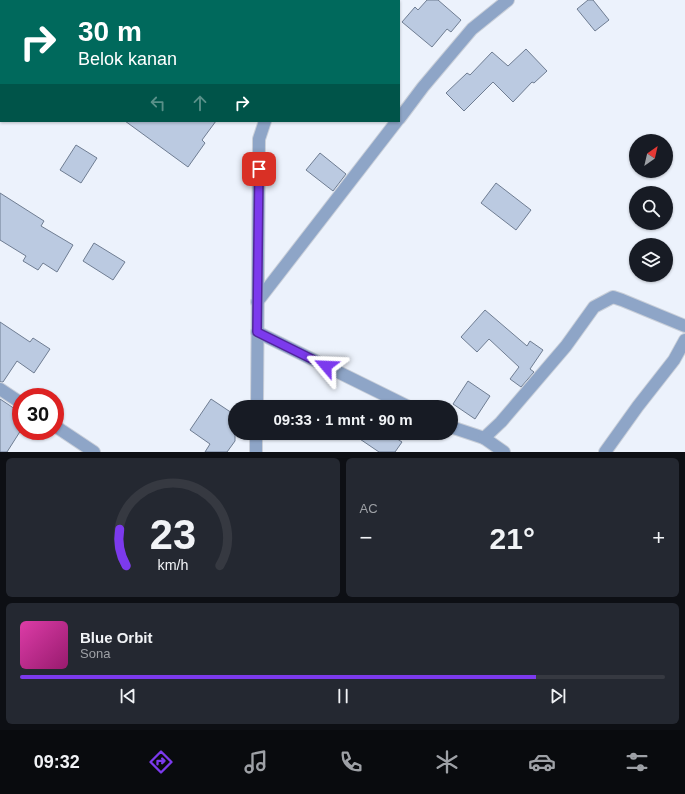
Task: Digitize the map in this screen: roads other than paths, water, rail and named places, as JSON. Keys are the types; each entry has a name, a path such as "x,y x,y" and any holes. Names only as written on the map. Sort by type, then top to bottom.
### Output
{"street":[{"path":"400,118 423,87 472,29 508,0"},
{"path":"257,400 259,139 265,122"},
{"path":"257,302 396,122"},
{"path":"484,438 501,422 566,346 594,307 614,297 685,326"},
{"path":"257,332 395,400"},
{"path":"605,452 638,406 674,360 685,340"},
{"path":"0,389 12,397"},
{"path":"458,429 484,438 504,452"},
{"path":"64,432 94,452"},
{"path":"256,440 256,452"}]}
